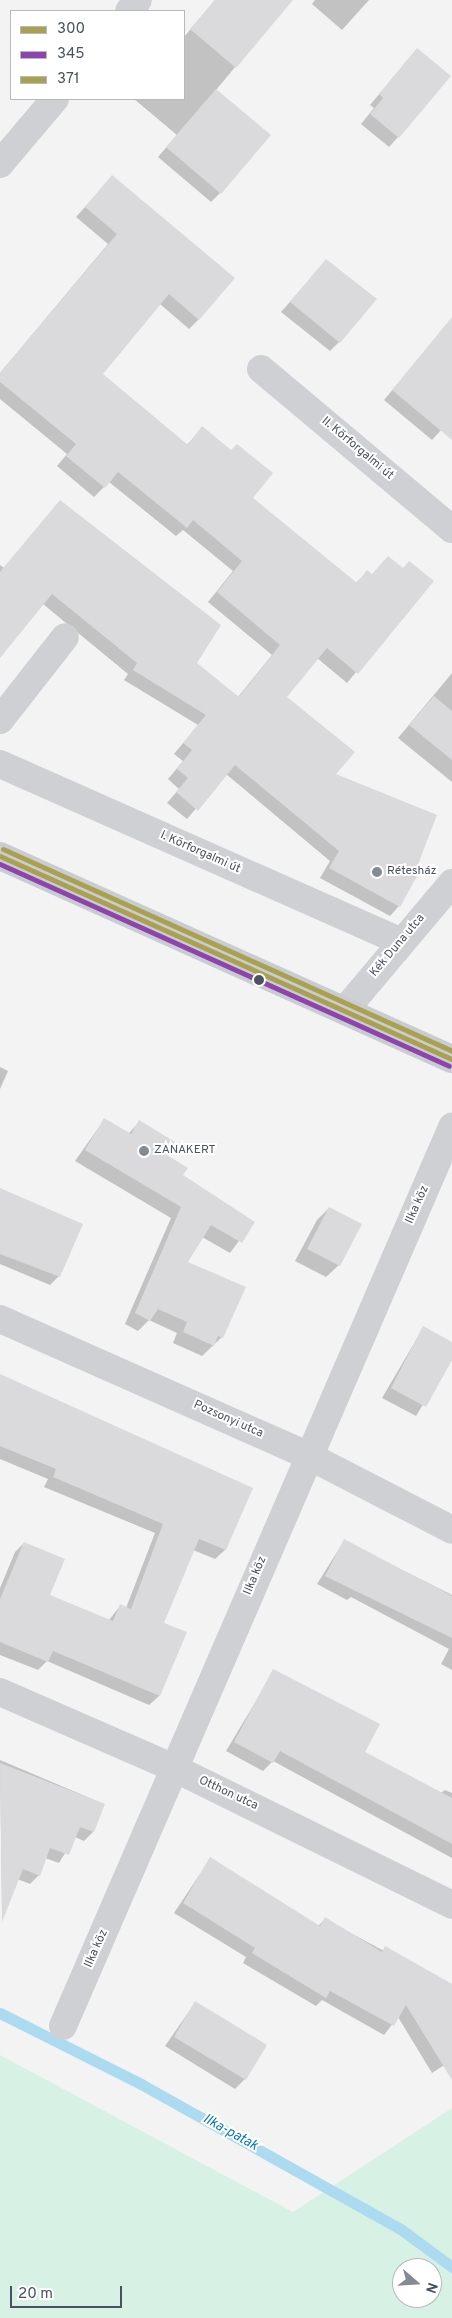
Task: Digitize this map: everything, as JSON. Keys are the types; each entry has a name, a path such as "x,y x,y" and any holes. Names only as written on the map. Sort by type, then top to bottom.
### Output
{"main road":[{"path":"0,856 452,1059"}],"street":[{"path":"130,10 138,0"},
{"path":"0,164 54,100"},
{"name":"II. Körforgalmi út","path":"261,369 452,530"},
{"path":"0,720 65,636"},
{"name":"I. Körforgalmi út","path":"0,764 400,942"},
{"name":"Kék Duna utca","path":"345,1010 400,942 452,883"},
{"name":"Ilka köz","path":"63,2026 176,1769 307,1455 452,1127"},
{"name":"Pozsonyi utca","path":"0,1319 307,1455 452,1530"},
{"name":"Otthon utca","path":"0,1692 176,1769 452,1905"}],"green space":[{"path":"0,2055 293,2212 452,2108 452,2318 0,2318"}],"building":[{"path":"215,0 293,0 236,68 190,29"},
{"path":"417,48 451,76 399,138 370,114 383,98 379,94"},
{"path":"216,89 271,135 221,194 166,147"},
{"path":"112,175 235,278 199,320 169,294 103,374 188,445 202,426 231,450 237,444 273,473 253,498 357,583 367,570 372,574 388,556 403,568 409,561 434,581 358,674 327,648 287,697 355,752 336,774 437,815 417,867 421,869 400,907 329,868 339,851 235,765 198,811 176,792 188,778 177,769 192,750 183,743 206,715 133,670 137,663 52,594 0,658 0,572 60,500 221,625 197,663 239,697 280,645 217,592 242,561 193,520 187,528 118,472 105,488 66,456 76,444 0,382 0,373 117,234 85,207"},
{"path":"326,259 377,299 340,343 290,302"},
{"path":"452,317 452,440 392,390"},
{"path":"434,696 452,711 452,760 409,725"},
{"path":"104,1118 131,1134 139,1120 175,1142 167,1155 188,1168 183,1175 255,1222 242,1243 211,1225 188,1262 246,1287 223,1338 218,1336 214,1346 183,1332 187,1322 158,1309 150,1321 135,1313 181,1207 85,1150"},
{"path":"0,1188 83,1224 60,1277 0,1254"},
{"path":"329,1207 362,1224 340,1266 307,1249"},
{"path":"423,1326 452,1342 452,1360 426,1407 391,1388"},
{"path":"0,1374 253,1488 226,1550 199,1539 164,1623 187,1632 160,1696 53,1651 48,1662 0,1642 0,1599 24,1542 65,1559 50,1595 113,1621 120,1604 131,1609 163,1524 53,1477 56,1469 0,1446"},
{"path":"344,1539 452,1596 452,1638 325,1576"},
{"path":"273,1669 380,1724 365,1752 452,1798 452,1844 280,1751 273,1763 234,1742"},
{"path":"0,1763 105,1804 94,1832 80,1827 69,1855 50,1848 40,1876 23,1869 2,1922"},
{"path":"210,1857 320,1926 325,1917 382,1952 385,1946 452,1984 452,2080 406,2005 394,2026 330,1991 326,1998 252,1953 255,1948 183,1903"},
{"path":"195,2001 267,2045 246,2080 174,2037"}],"waterway":[{"name":"Ilka-patak","path":"0,2013 141,2084 402,2230 452,2267"}],"transit line":[{"name":"371","path":"3,849 452,1051"},
{"name":"300","path":"0,856 452,1059"},
{"name":"345","path":"0,864 449,1066"}],"place":[{"name":"Rétesház","path":"377,872"},
{"name":"ZANAKERT","path":"144,1151"}]}
